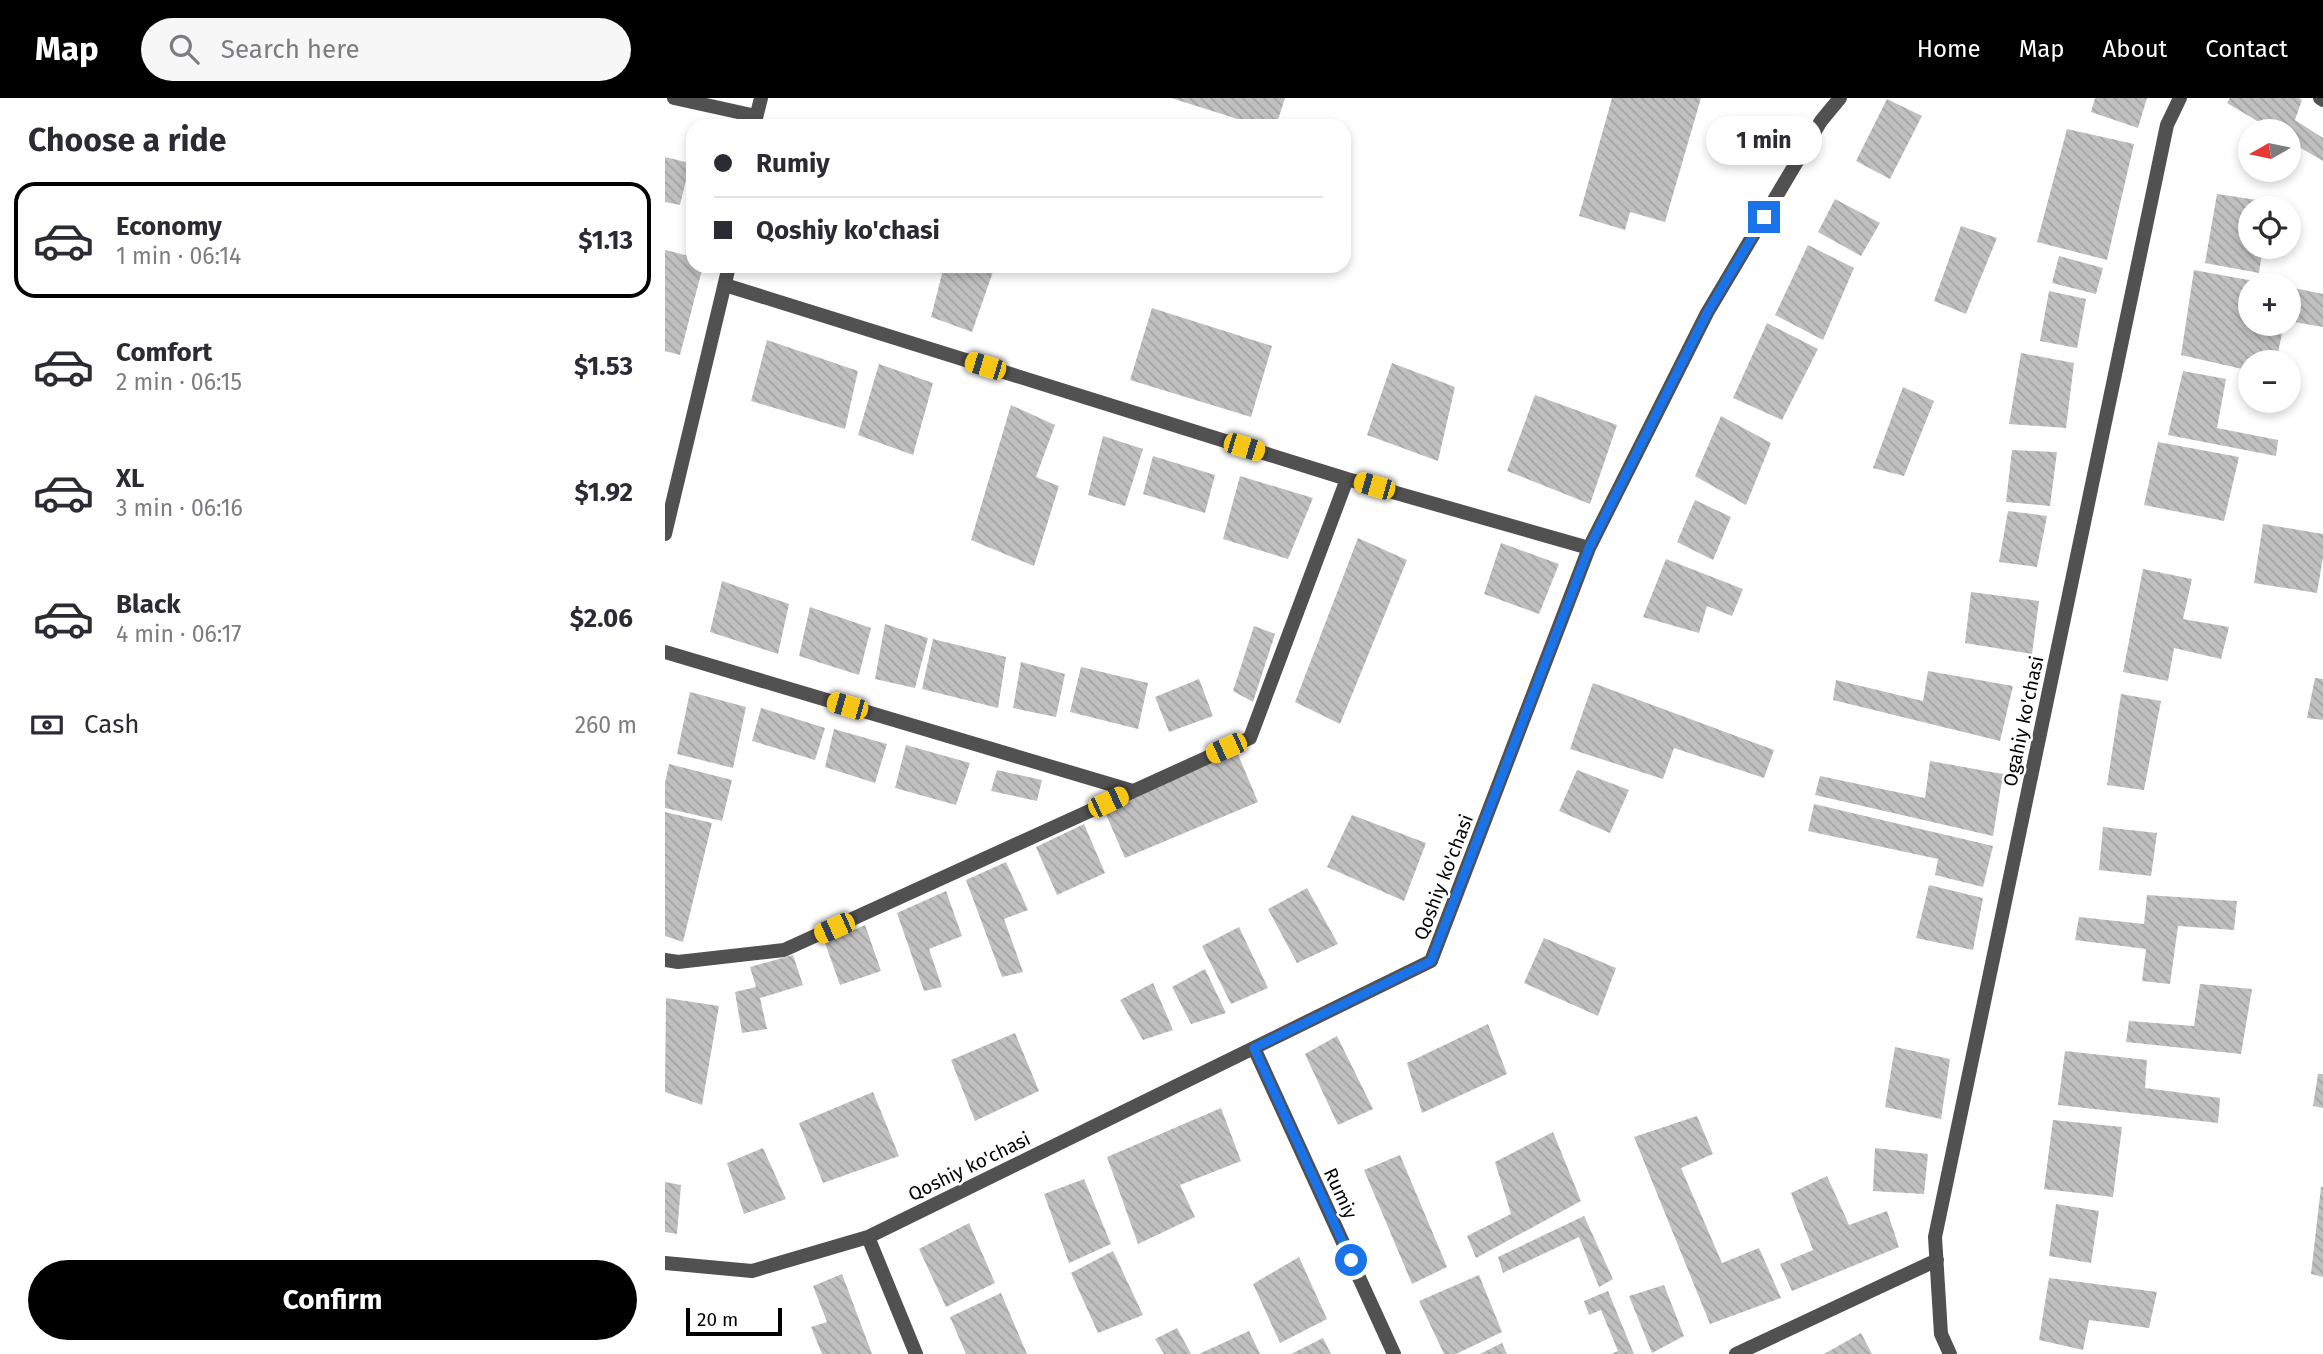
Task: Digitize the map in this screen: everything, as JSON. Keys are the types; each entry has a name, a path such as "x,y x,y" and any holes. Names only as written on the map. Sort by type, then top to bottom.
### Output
{"street":[{"path":"674,98 748,119"},
{"path":"756,119 761,98"},
{"name":"Qoshiy ko'chasi","path":"665,1263 752,1271 868,1237 1431,961 1589,548 1707,313 1821,121 1840,98"},
{"name":"Ogahiy ko'chasi","path":"1950,1354 1941,1334 1935,1237 2167,125 2180,98"},
{"path":"665,534 728,273"},
{"path":"725,285 1347,479 1589,548"},
{"path":"665,960 678,962 784,950 1250,738 1347,479"},
{"path":"665,652 1133,791"},
{"name":"Rumiy","path":"1254,1048 1394,1354"},
{"path":"868,1237 916,1354"},
{"path":"1736,1354 1937,1260"}],"building":[{"path":"1171,98 1285,98 1278,119 1238,119"},
{"path":"1612,98 1701,98 1665,222 1630,212 1625,230 1579,216"},
{"path":"2095,98 2147,98 2138,128 2091,112"},
{"path":"2230,98 2302,100 2295,119 2254,119 2227,103"},
{"path":"1887,99 1922,116 1890,179 1856,161"},
{"path":"2301,124 2323,138 2323,161 2301,148"},
{"path":"2067,129 2134,144 2107,260 2037,242"},
{"path":"665,157 686,162 686,180 680,205 665,202"},
{"path":"2217,194 2238,197 2238,259 2261,259 2259,273 2205,263"},
{"path":"1835,199 1880,223 1861,256 1818,232"},
{"path":"1961,226 1997,238 1966,314 1934,301"},
{"path":"1808,245 1854,268 1823,340 1775,315"},
{"path":"665,250 686,255 686,273 701,273 680,355 665,351"},
{"path":"2059,256 2103,268 2096,294 2052,283"},
{"path":"2194,270 2238,278 2238,336 2281,336 2279,350 2238,350 2238,368 2181,355"},
{"path":"942,273 993,273 972,332 931,317"},
{"path":"2301,289 2323,294 2323,327 2301,323"},
{"path":"2049,291 2086,299 2077,348 2040,341"},
{"path":"1152,308 1272,346 1251,417 1130,380"},
{"path":"1767,323 1818,349 1782,420 1733,398"},
{"path":"767,340 858,371 845,429 751,401"},
{"path":"2021,353 2074,363 2066,428 2009,424"},
{"path":"1392,363 1455,387 1438,461 1367,435"},
{"path":"879,364 933,383 913,455 858,435"},
{"path":"2183,371 2226,379 2217,428 2278,440 2276,456 2168,435"},
{"path":"1903,387 1934,401 1904,476 1873,468"},
{"path":"1535,395 1617,425 1590,504 1507,471"},
{"path":"1011,405 1055,425 1036,477 1059,486 1034,566 971,540"},
{"path":"1721,416 1771,443 1746,505 1695,476"},
{"path":"1103,436 1143,449 1125,506 1088,495"},
{"path":"2158,442 2239,457 2224,521 2144,505"},
{"path":"2012,450 2057,452 2050,506 2006,502"},
{"path":"1153,456 1215,475 1205,513 1143,494"},
{"path":"1240,476 1313,498 1288,559 1223,539"},
{"path":"1695,500 1731,517 1713,560 1677,542"},
{"path":"2008,511 2047,516 2037,567 1999,562"},
{"path":"2263,524 2323,534 2323,557 2317,593 2254,583"},
{"path":"1358,538 1407,560 1340,724 1295,702"},
{"path":"1501,543 1559,564 1539,614 1484,594"},
{"path":"1666,559 1743,589 1732,616 1707,606 1699,633 1643,617"},
{"path":"2143,569 2192,579 2183,619 2229,627 2221,659 2174,648 2168,681 2123,672"},
{"path":"722,581 789,604 778,654 710,632"},
{"path":"1971,592 2039,601 2032,654 1965,643"},
{"path":"810,607 871,628 859,675 799,656"},
{"path":"885,624 928,638 915,688 875,679"},
{"path":"1254,626 1275,634 1253,702 1233,691"},
{"path":"933,639 1006,657 998,708 922,689"},
{"path":"1021,662 1065,674 1056,717 1013,708"},
{"path":"1081,667 1148,683 1138,729 1070,712"},
{"path":"1928,671 2013,686 2000,741 1833,700 1836,680 1923,701"},
{"path":"2315,678 2323,679 2323,720 2307,718"},
{"path":"1199,679 1213,716 1169,732 1155,697"},
{"path":"1593,683 1774,750 1764,778 1674,748 1663,779 1570,749"},
{"path":"690,692 746,707 733,768 677,754"},
{"path":"2121,694 2161,701 2144,790 2107,785"},
{"path":"761,708 825,728 815,760 752,741"},
{"path":"834,729 887,744 875,783 825,767"},
{"path":"906,745 970,763 956,805 895,788"},
{"path":"1237,752 1258,802 1125,858 1104,810"},
{"path":"1930,761 2003,774 1993,836 1815,795 1820,776 1925,798"},
{"path":"669,764 732,780 722,821 665,808 665,783"},
{"path":"997,770 1042,780 1037,801 991,791"},
{"path":"1577,770 1629,790 1610,833 1559,811"},
{"path":"1814,804 1993,846 1983,887 1935,875 1938,859 1808,831"},
{"path":"665,812 712,823 683,942 665,936"},
{"path":"1352,815 1426,843 1404,901 1327,867"},
{"path":"1084,824 1105,873 1057,895 1036,847"},
{"path":"2103,827 2157,833 2151,876 2099,870"},
{"path":"1006,862 1028,910 1004,919 1023,972 1002,977 966,880"},
{"path":"1929,885 1983,898 1973,950 1916,938"},
{"path":"1307,888 1338,944 1297,963 1268,909"},
{"path":"946,891 962,936 929,949 942,987 924,991 897,913"},
{"path":"2147,895 2237,901 2234,930 2178,926 2170,984 2142,981 2146,949 2075,940 2079,917 2144,924"},
{"path":"865,925 881,971 840,985 825,943"},
{"path":"1239,927 1268,988 1231,1004 1202,946"},
{"path":"1544,938 1616,968 1598,1016 1524,983"},
{"path":"793,955 803,985 760,998 767,1029 742,1033 735,992 756,987 750,967"},
{"path":"1205,969 1226,1013 1191,1024 1172,987"},
{"path":"1153,983 1173,1030 1143,1040 1120,1000"},
{"path":"2200,984 2252,989 2241,1054 2126,1042 2129,1021 2194,1026"},
{"path":"666,998 719,1006 702,1105 665,1092"},
{"path":"1488,1024 1507,1074 1422,1113 1407,1063"},
{"path":"1015,1033 1039,1091 975,1121 951,1060"},
{"path":"1337,1036 1373,1109 1338,1125 1305,1054"},
{"path":"1895,1047 1950,1059 1941,1119 1885,1107"},
{"path":"2065,1051 2147,1060 2145,1088 2220,1098 2218,1123 2058,1105"},
{"path":"2318,1074 2323,1074 2323,1108 2313,1106"},
{"path":"873,1092 899,1156 823,1183 799,1123"},
{"path":"1221,1108 1241,1161 1180,1185 1195,1217 1138,1244 1107,1157"},
{"path":"1697,1116 1713,1154 1681,1168 1722,1263 1759,1248 1781,1298 1710,1324 1634,1137"},
{"path":"2053,1120 2122,1127 2113,1197 2044,1189"},
{"path":"1553,1132 1581,1201 1476,1258 1467,1236 1511,1214 1495,1162"},
{"path":"763,1148 786,1199 744,1214 727,1163"},
{"path":"1875,1148 1928,1154 1924,1194 1873,1191"},
{"path":"1400,1155 1447,1267 1412,1284 1364,1170"},
{"path":"1827,1176 1849,1225 1887,1211 1899,1247 1792,1291 1780,1264 1813,1250 1791,1193"},
{"path":"1084,1179 1111,1244 1069,1263 1044,1194"},
{"path":"665,1182 681,1185 677,1234 665,1232"},
{"path":"2323,1187 2323,1277 2311,1274"},
{"path":"2056,1204 2099,1211 2091,1263 2049,1256"},
{"path":"1584,1216 1613,1279 1599,1287 1579,1237 1503,1273 1498,1257"},
{"path":"969,1223 995,1283 946,1307 919,1249"},
{"path":"1113,1251 1143,1315 1098,1333 1071,1273"},
{"path":"1299,1257 1327,1319 1280,1343 1253,1284"},
{"path":"842,1274 872,1354 822,1354 811,1327 827,1322 813,1286"},
{"path":"1479,1275 1502,1332 1456,1354 1444,1354 1419,1301"},
{"path":"2049,1278 2157,1292 2149,1328 2089,1320 2083,1350 2039,1340"},
{"path":"1664,1285 1684,1336 1652,1353 1629,1296"},
{"path":"1608,1291 1634,1354 1611,1354 1618,1351 1601,1310 1589,1315 1584,1301"},
{"path":"1001,1293 1027,1354 966,1354 950,1317"},
{"path":"1177,1328 1191,1354 1164,1354 1155,1339"},
{"path":"1249,1331 1260,1354 1199,1354"},
{"path":"1861,1333 1872,1354 1824,1354"},
{"path":"1323,1338 1331,1354 1291,1354"},
{"path":"1502,1343 1507,1354 1480,1354"}],"route":[{"path":"1351,1260 1254,1048 1431,961 1589,548 1707,313 1764,217"}]}
